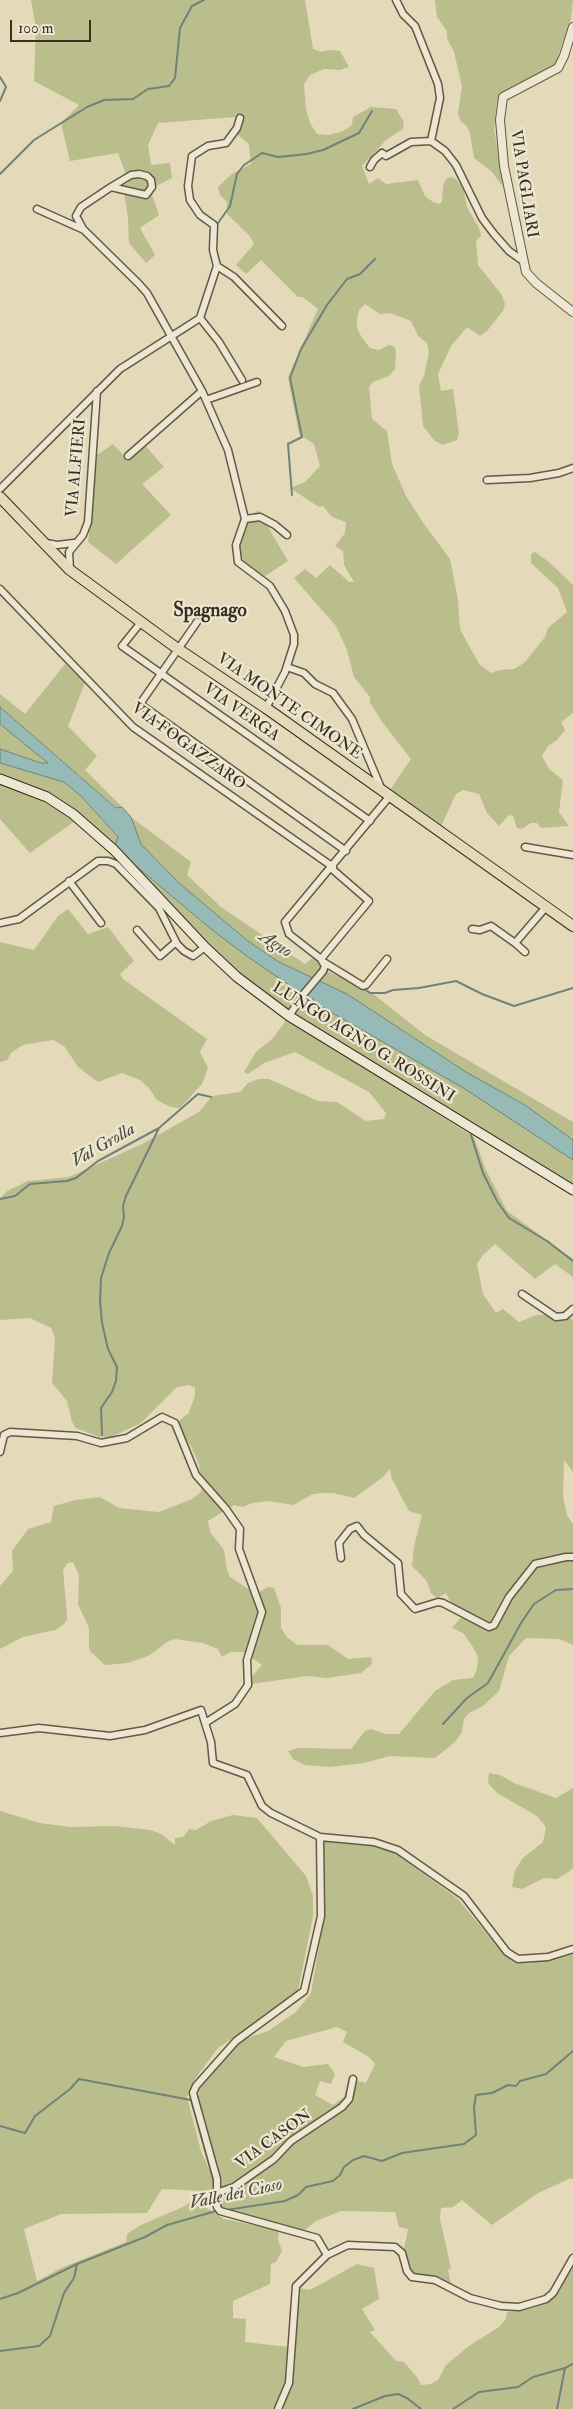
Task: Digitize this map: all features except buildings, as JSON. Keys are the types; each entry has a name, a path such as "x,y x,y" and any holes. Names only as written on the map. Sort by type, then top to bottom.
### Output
{"main road":[{"name":"VIA MONTE CIMONE","path":"0,497 70,570 178,649 266,708 573,926"},
{"name":"LUNGO AGNO G. ROSSINI","path":"0,779 47,797 73,814 114,850 205,947 237,977 289,1016 573,1190"},
{"name":"LUNGO AGNO G. ROSSINI","path":"564,1184 573,1198"}],"street":[{"path":"396,0 403,14 415,26 438,84 440,98 431,141"},
{"name":"VIA PAGLIARI","path":"573,27 564,56 558,68 516,92 508,94 503,98 500,108 501,147 526,272 536,283 573,312"},
{"path":"0,489 120,369 200,318 216,266 213,250 214,225 200,215 190,200 188,186 192,156 208,146 226,143 240,118"},
{"path":"370,167 374,160 382,153 386,156 411,142 431,141 445,151 456,166 482,218 494,234 509,251 523,261"},
{"path":"110,187 146,195 152,187 151,180 147,176 131,175 110,187 81,207 76,216 84,230 147,293 169,336 179,349 202,391 228,450 245,520 236,546 238,562 270,586 285,611 294,635 294,644 287,667 266,708"},
{"path":"38,209 84,230"},
{"path":"216,266 234,277 282,326"},
{"path":"200,318 219,342 242,380"},
{"path":"206,400 257,382"},
{"path":"128,456 202,391"},
{"name":"VIA ALFIERI","path":"69,552 74,543 83,535 88,522 97,392"},
{"path":"487,480 530,478 559,473 573,468"},
{"path":"245,520 260,517 275,524 287,535"},
{"path":"40,540 60,545 74,543"},
{"path":"57,557 60,545"},
{"path":"57,557 69,552 70,570"},
{"name":"VIA FOGAZZARO","path":"0,589 133,727 332,868 369,901 322,960"},
{"name":"VIA VERGA","path":"142,621 122,646 370,821"},
{"path":"161,672 197,622"},
{"path":"287,667 304,673 315,684 333,693 352,720 385,794 370,821 285,922 289,934 322,960 363,986 366,986 387,959"},
{"name":"VIA FOGAZZARO","path":"161,672 140,704 346,851"},
{"path":"525,847 573,855"},
{"path":"0,923 18,919 98,861 108,861 116,864 159,908 176,942 189,955 195,955 205,947"},
{"path":"69,881 101,924"},
{"path":"515,943 546,906"},
{"path":"472,929 480,930 491,926 525,952"},
{"path":"137,930 160,956 176,942"},
{"path":"289,1016 302,996 324,971 325,966 322,960"},
{"path":"522,1294 556,1318 565,1316 573,1309"},
{"path":"0,1452 4,1435 10,1432 77,1436 101,1443 127,1438 162,1417 175,1423 196,1475 226,1509 240,1529 239,1549 262,1612 246,1660 248,1685 235,1704 205,1722"},
{"path":"341,1558 340,1543 350,1528 357,1526 364,1535 398,1563 401,1594 415,1609 438,1602 443,1603 489,1627 494,1625 509,1597 535,1564 573,1557"},
{"path":"0,1733 39,1728 110,1736 145,1730 198,1709 202,1712 211,1742 213,1763 247,1775 262,1806 271,1814 320,1837 374,1842 398,1850 464,1896 507,1952 518,1959 548,1957 573,1949"},
{"path":"320,1837 321,1916 304,1991 236,2042 202,2078 193,2093 219,2192 219,2209 317,2238 327,2255"},
{"name":"VIA CASON","path":"219,2192 234,2187 274,2159 291,2141 342,2107 349,2099 353,2079"},
{"path":"278,2409 289,2383 296,2286 327,2255 348,2245 395,2247 402,2253 407,2271 412,2278 435,2280 470,2298 501,2306 519,2307 546,2299 553,2293 573,2258"}],"green space":[{"path":"31,0 305,0 313,49 321,52 329,50 340,51 349,67 340,70 324,69 310,75 304,84 306,109 310,123 317,134 329,135 343,131 352,125 353,117 371,107 396,109 404,122 403,129 386,140 362,166 369,184 378,178 386,184 418,180 425,196 439,204 442,202 443,186 446,179 451,177 456,179 463,189 467,207 479,228 481,236 476,241 478,265 502,295 505,304 503,311 487,331 480,336 467,327 451,346 438,374 441,391 453,389 459,434 457,440 443,445 435,441 423,426 419,386 424,376 429,352 427,343 418,336 411,321 390,313 380,314 365,304 359,310 357,320 357,328 362,338 370,348 379,350 389,345 394,346 396,351 395,369 389,376 373,382 369,387 372,419 387,431 392,464 406,496 450,559 458,600 460,629 479,664 491,673 514,669 524,663 545,637 548,628 567,612 558,588 531,563 531,554 535,552 549,562 573,585 573,713 561,722 565,730 557,740 548,746 542,756 549,769 563,780 559,812 569,826 541,828 537,823 531,823 522,829 517,828 513,816 509,815 499,826 487,813 479,794 463,790 456,794 441,826 390,790 411,759 383,723 370,703 370,697 354,677 347,650 336,626 294,578 305,569 316,578 330,565 349,582 354,582 344,565 343,551 335,546 345,533 346,522 332,517 323,506 319,507 290,488 305,482 320,466 314,444 299,434 288,377 318,309 303,297 298,297 261,260 246,274 236,265 254,244 249,235 227,214 227,202 220,195 218,187 232,174 251,164 249,144 237,134 235,117 158,123 148,145 151,165 170,163 172,178 150,189 159,215 140,228 155,255 146,263 129,243 128,218 123,185 129,182 118,153 70,161 61,123 79,105 34,81 36,28"},
{"path":"435,0 573,0 571,19 555,65 504,92 497,100 494,128 504,188 492,172 474,158 470,133 466,125 461,122 458,113 462,86 454,52 447,38 447,31 437,17"},
{"path":"143,443 164,467 142,484 171,515 116,564 88,542 97,455 113,444 128,460 138,451 137,448"},
{"path":"258,510 288,561 265,576 246,565 240,555 241,540 247,528 248,518"},
{"path":"65,664 85,683 68,726 97,756 85,770 122,807 117,808 0,707 0,694 25,714"},
{"path":"0,724 48,763 41,763 0,749"},
{"path":"0,763 64,782 81,796 118,838 115,845 72,808 58,799 37,788 0,774"},
{"path":"0,784 33,795 75,821 30,853 0,819"},
{"path":"131,817 191,862 187,875 221,907 305,964 312,958 319,963 322,969 367,989 425,1035 573,1122 573,1140 525,1105 466,1072 347,994 279,962 248,941 179,883 141,844"},
{"path":"136,866 211,929 298,992 465,1089 573,1160 573,1184 260,990 231,967"},
{"path":"68,909 88,934 108,927 134,961 120,974 123,979 207,1039 200,1052 208,1068 202,1084 180,1108 171,1107 157,1100 149,1088 140,1080 122,1073 98,1082 78,1067 65,1047 53,1040 23,1045 12,1052 7,1060 0,1062 0,942 34,950 58,916"},
{"path":"287,1019 474,1137 485,1168 507,1211 573,1259 573,1277 555,1264 535,1279 495,1244 483,1255 477,1264 483,1294 496,1313 503,1309 519,1322 536,1315 568,1315 573,1320 573,1472 564,1460 563,1496 567,1515 573,1524 573,1645 559,1639 526,1638 509,1656 499,1691 483,1706 469,1713 464,1719 462,1732 454,1743 435,1758 390,1756 364,1763 330,1767 305,1765 293,1759 288,1751 299,1748 351,1749 365,1731 371,1729 385,1734 399,1734 435,1691 453,1680 473,1678 477,1669 478,1657 473,1647 463,1633 452,1628 464,1614 454,1609 446,1593 437,1598 431,1593 426,1580 412,1566 414,1546 422,1515 409,1511 392,1479 390,1469 383,1477 354,1498 333,1493 322,1493 313,1494 293,1505 269,1501 252,1503 243,1507 234,1505 208,1521 210,1532 224,1550 230,1577 253,1592 259,1592 268,1587 274,1588 281,1608 281,1628 287,1637 297,1645 328,1645 348,1659 371,1657 372,1664 361,1673 327,1678 307,1676 252,1684 249,1680 262,1665 244,1652 230,1652 222,1657 218,1649 203,1643 175,1639 167,1642 150,1655 128,1663 105,1665 89,1648 89,1628 78,1604 79,1575 73,1562 68,1563 63,1570 67,1620 62,1626 55,1630 23,1637 0,1649 0,1586 13,1571 12,1551 28,1529 51,1522 54,1506 76,1500 100,1497 119,1508 159,1512 192,1499 201,1492 202,1485 199,1465 191,1446 179,1430 180,1420 188,1414 195,1396 195,1388 189,1385 177,1387 141,1423 111,1437 99,1437 76,1428 72,1422 67,1401 52,1383 55,1338 51,1328 30,1318 0,1320 0,1198 7,1191 28,1181 69,1177 142,1144 199,1112 212,1096 240,1092 248,1083 259,1079 269,1079 318,1101 337,1102 366,1121 384,1119 386,1113 369,1092 295,1052 264,1063 248,1074 244,1072 256,1052 273,1038"},
{"path":"489,1773 500,1775 514,1783 556,1798 573,1788 573,1868 570,1871 557,1879 544,1878 522,1889 512,1887 515,1870 523,1858 543,1842 546,1827 537,1816 497,1793 488,1783"},
{"path":"0,1811 40,1823 70,1827 115,1826 151,1830 161,1834 175,1845 175,1838 183,1837 189,1829 196,1830 211,1821 233,1815 257,1818 306,1876 313,1896 313,1916 298,1991 269,2020 246,2029 218,2048 195,2079 187,2097 201,2151 214,2181 213,2196 205,2201 205,2207 224,2219 279,2230 278,2239 282,2251 276,2262 271,2264 270,2284 233,2301 233,2318 246,2319 245,2342 289,2347 287,2380 275,2409 0,2409","holes":["162,2189 204,2191 185,2206 139,2226 127,2234 126,2242 61,2268 37,2281 24,2229 61,2214 147,2213"]},
{"path":"326,1834 384,1845 458,1899 501,1951 525,1959 573,1947 573,2180 571,2178 538,2193 492,2225 462,2200 453,2207 441,2208 440,2219 451,2268 448,2270 451,2283 436,2276 421,2276 412,2273 404,2249 408,2229 399,2227 395,2212 341,2211 316,2221 304,2231 218,2207 222,2194 222,2180 198,2102 199,2087 227,2052 241,2040 268,2031 296,2012 311,1993 322,1929 322,1843","holes":["337,2027 347,2032 343,2042 369,2057 375,2064 366,2083 349,2079 344,2097 333,2105 315,2095 320,2081 331,2084 335,2074 328,2064 303,2067 274,2057 286,2041"]},
{"path":"357,2264 374,2268 379,2299 362,2309 375,2330 370,2332 396,2361 404,2362 417,2377 421,2385 431,2384 438,2380 446,2365 469,2346 499,2327 506,2319 507,2312 532,2308 550,2301 560,2290 573,2265 573,2409 282,2409 291,2383 299,2288 310,2290"}],"water":[{"path":"0,707 116,808 122,807 131,817 141,844 179,883 248,941 279,962 347,994 466,1072 525,1105 573,1140 573,1160 465,1089 317,1004 248,957 211,929 136,866 115,845 118,837 81,796 64,782 0,763 0,749 41,763 48,763 0,724"}],"waterway":[{"path":"0,174 34,140 87,107 104,100 133,99 148,89 169,86 175,78 180,28 192,6 204,0"},
{"path":"0,77 6,87 0,101"},
{"path":"216,226 230,206 237,174 244,165 262,153 278,157 323,150 359,133 372,111"},
{"path":"292,495 288,444 302,437 290,378 301,349 327,305 347,279 360,274 375,259"},
{"path":"366,990 370,993 385,993 393,990 419,988 456,981 482,994 514,1006 573,988"},
{"name":"Val Grolla","path":"307,1004 313,999"},
{"name":"Val Grolla","path":"0,1199 15,1196 30,1184 67,1181 76,1178 98,1161 159,1128 198,1094 211,1097"},
{"path":"102,1435 101,1408 112,1392 116,1381 117,1367 108,1349 102,1323 100,1301 101,1278 109,1253 122,1226 124,1217 123,1206 126,1196 159,1128"},
{"path":"471,1135 483,1173 497,1201 509,1218 547,1241 573,1261"},
{"path":"443,1724 467,1698 488,1683 521,1623 534,1604 556,1590 573,1589"},
{"name":"Valle dei Cioso","path":"226,2210 285,2201 298,2195 306,2187 333,2181 340,2175 344,2167 353,2160 364,2156 382,2161 402,2153 464,2144 476,2135 474,2107 476,2095 492,2093 508,2085 516,2086 520,2081 546,2074 573,2051"},
{"path":"0,2126 25,2133 35,2116 70,2089 79,2079 191,2100 214,2182"},
{"name":"Valle dei Cioso","path":"0,2299 18,2293 77,2264 145,2237 167,2225 216,2211"},
{"path":"0,2351 39,2346 50,2336 64,2293 74,2278 77,2264"},
{"path":"557,2409 565,2368 573,2364"},
{"path":"453,2409 479,2392 518,2387 533,2377 565,2368"},
{"path":"353,2409 385,2396 398,2394 407,2398 421,2409"}],"district":[{"name":"Spagnago","path":"210,612"}],"water label":[{"name":"Agno","path":"275,945"}]}
